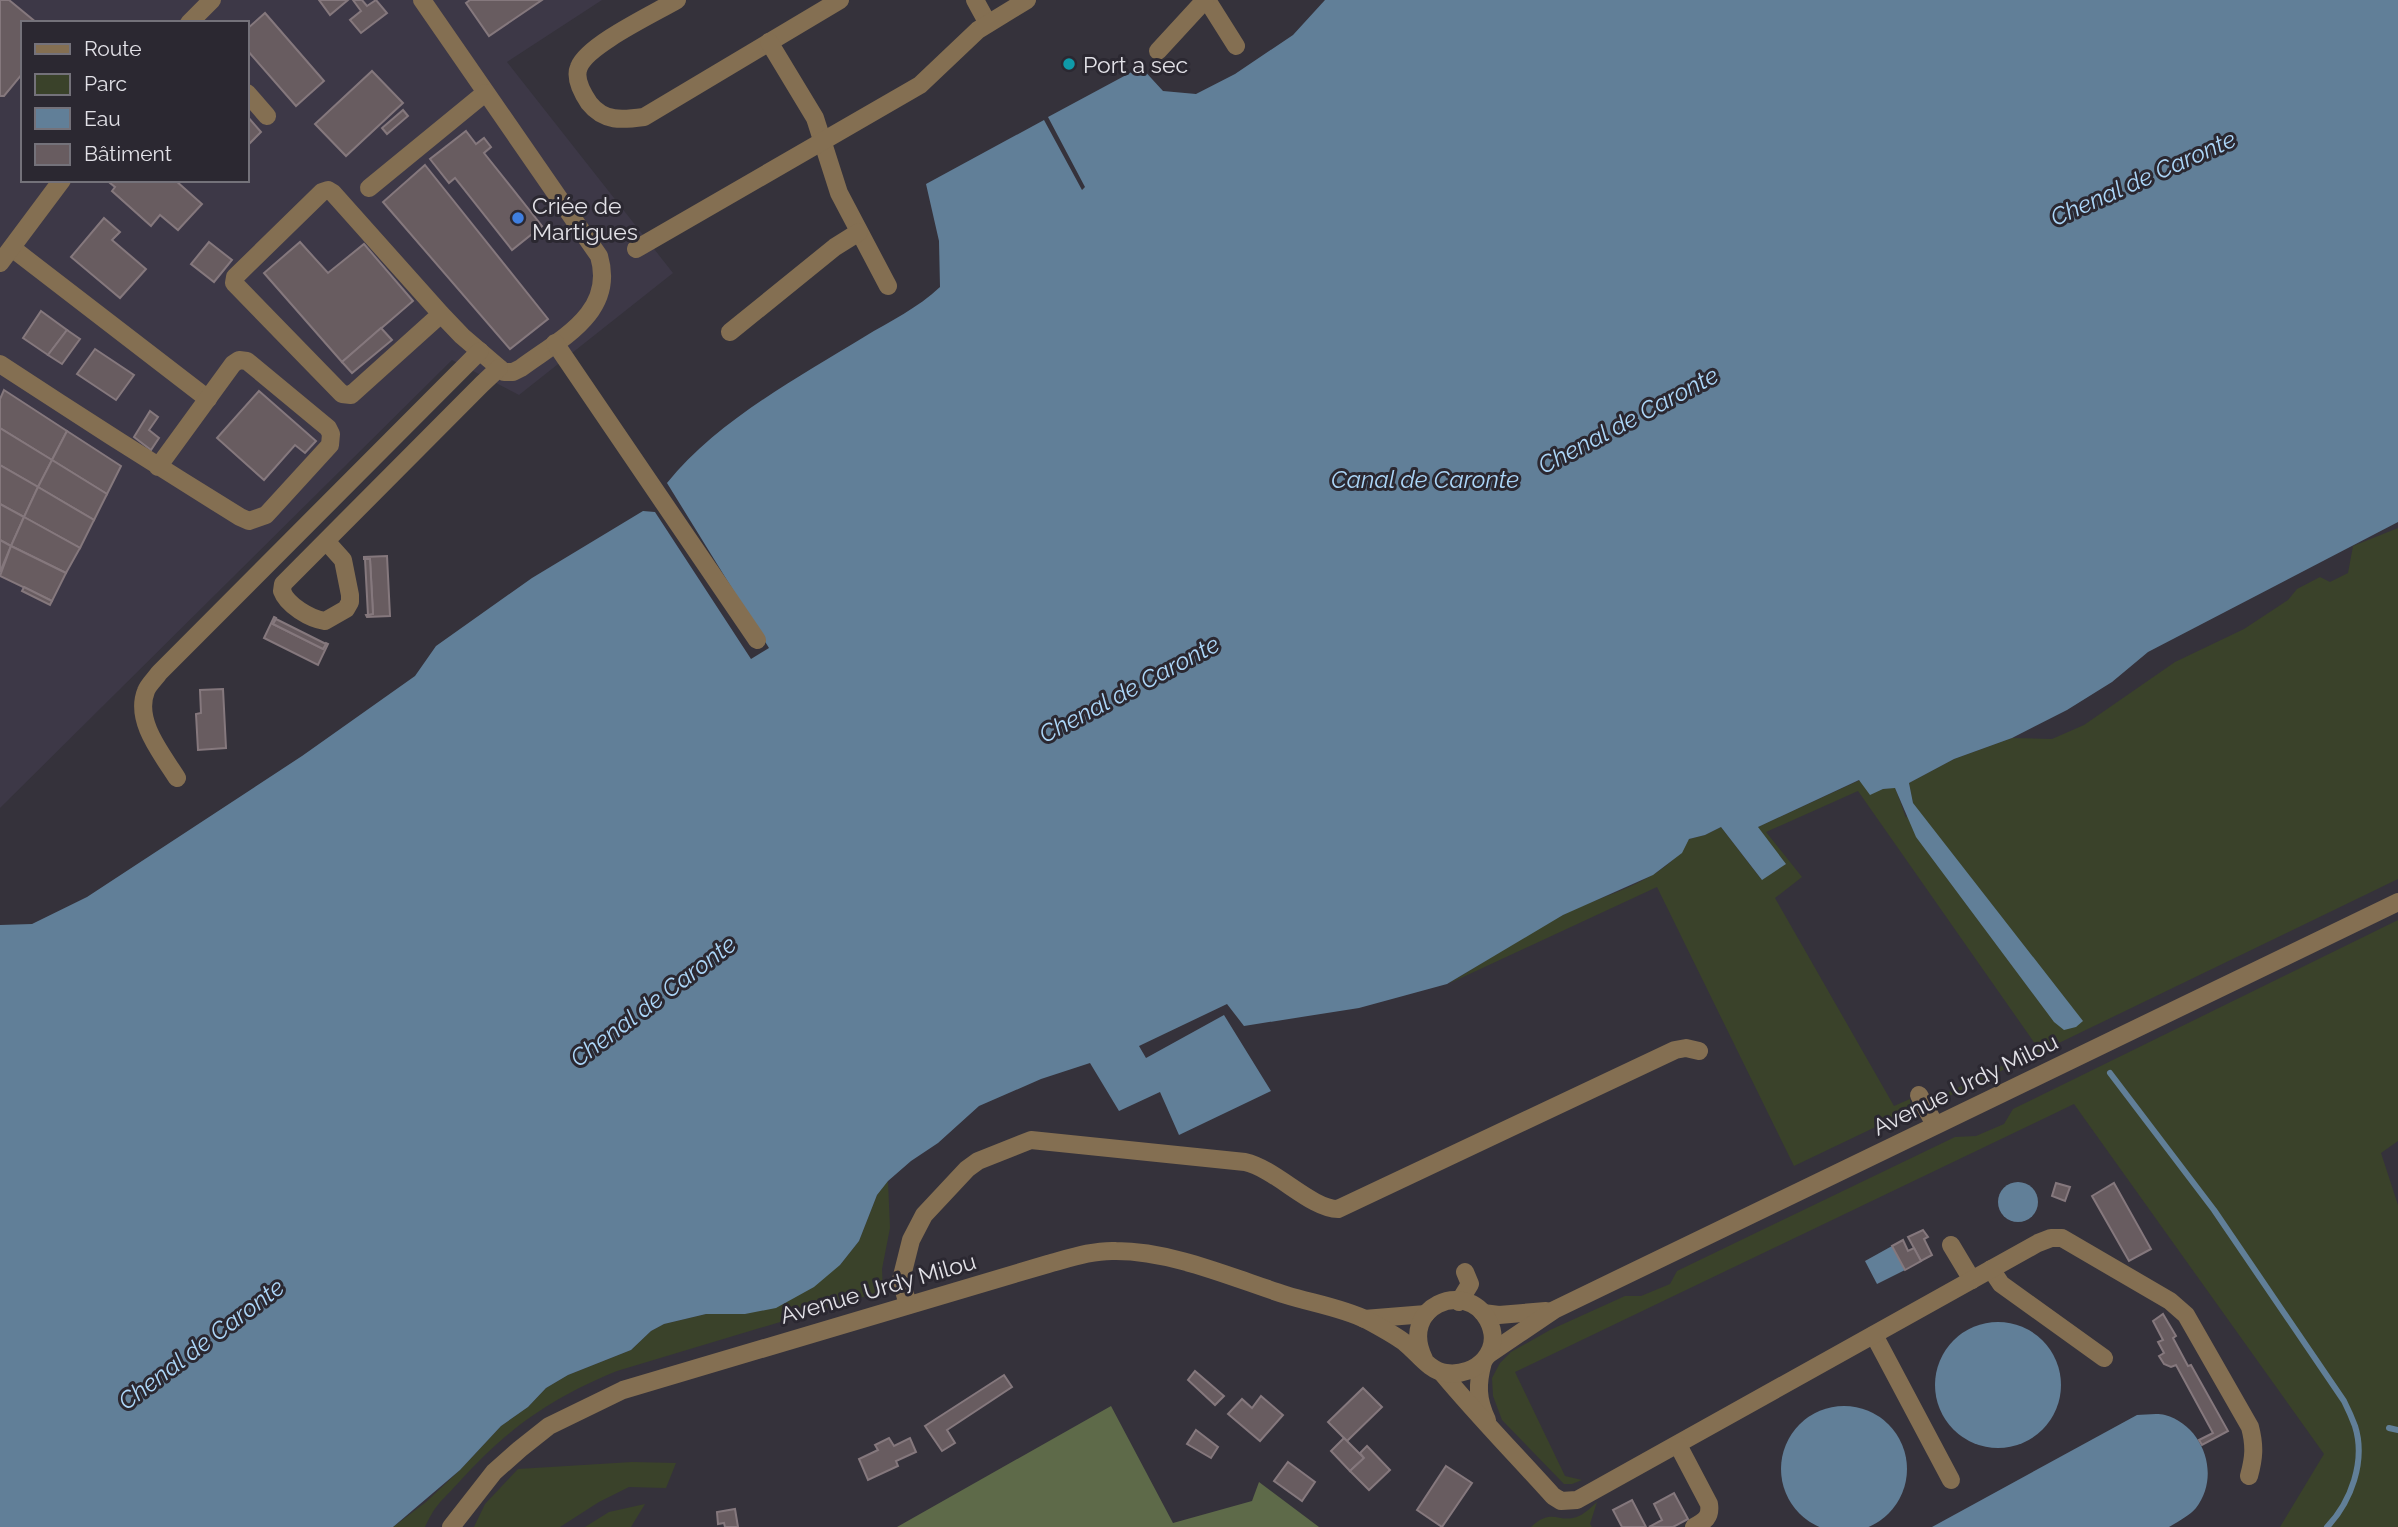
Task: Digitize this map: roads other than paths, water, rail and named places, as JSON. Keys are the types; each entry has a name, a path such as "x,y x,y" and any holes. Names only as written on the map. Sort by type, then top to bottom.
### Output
{"street":[{"path":"191,21 212,0"},
{"path":"422,0 599,256 603,286 590,314 522,368 504,372 462,336 333,192 328,190 322,192 235,277 234,283 346,396 441,314"},
{"path":"677,0 595,47 583,59 577,70 579,85 590,104 602,115 619,121 644,117 840,0"},
{"path":"975,0 988,22"},
{"path":"636,249 920,85 988,22 1027,0"},
{"path":"1158,51 1206,0 1236,47"},
{"path":"769,42 814,118 834,181 888,286"},
{"path":"369,188 485,93"},
{"path":"248,94 267,116"},
{"path":"0,263 61,182"},
{"path":"730,332 835,247 859,232"},
{"path":"12,248 208,399"},
{"path":"555,343 757,640"},
{"path":"177,778 148,729 142,709 146,690 169,663 480,352"},
{"path":"0,364 158,467 249,521 266,515 330,445 331,434 328,428 247,361 239,360 233,364 158,467"},
{"path":"326,541 343,560 350,595 346,609 325,621 318,621 288,602 282,591 283,584 326,541 499,368"},
{"name":"Avenue Urdy Milou","path":"1486,1358 1554,1310 2398,902"},
{"path":"908,1305 901,1280 911,1240 924,1215 967,1169 978,1161 1021,1142 1031,1140 1260,1165 1322,1206 1338,1209 1675,1050 1686,1048 1699,1051"},
{"path":"1919,1095 1935,1125"},
{"path":"1491,1426 1478,1394 1477,1381 1492,1332 1483,1313 1471,1303 1452,1300 1439,1303 1426,1314 1417,1333 1424,1359 1442,1373 1474,1412 1491,1426 1553,1496 1561,1501 1577,1500 2038,1243 2051,1238 2063,1238 2171,1301 2186,1315 2250,1427 2255,1456 2249,1476"},
{"path":"1951,1245 1972,1280"},
{"name":"Avenue Urdy Milou","path":"451,1527 494,1472 520,1449 549,1426 623,1390 1048,1264 1113,1251 1139,1252 1178,1261 1364,1319 1401,1340 1424,1359"},
{"path":"1991,1269 2001,1284 2104,1358"},
{"path":"1459,1301 1471,1284 1465,1272"},
{"name":"Avenue Urdy Milou","path":"1483,1313 1524,1314 1554,1310"},
{"name":"Avenue Urdy Milou","path":"1364,1319 1426,1314"},
{"path":"1874,1335 1951,1480"},
{"path":"1442,1373 1460,1375 1473,1370 1486,1358"},
{"path":"1678,1445 1709,1504 1710,1512 1706,1520 1694,1527"}],"water":[{"name":"Canal de Caronte","path":"1325,0 2398,0 2398,522 2148,652 2112,682 2067,710 2012,738 1954,759 1909,783 1913,803 2083,1021 2076,1027 2064,1030 2054,1022 1916,837 1895,788 1883,789 1870,795 1859,780 1758,827 1786,864 1762,880 1721,827 1689,839 1682,853 1653,875 1563,915 1447,984 1359,1008 1244,1026 1227,1004 1139,1046 1146,1058 1224,1015 1271,1091 1179,1135 1160,1092 1119,1111 1090,1063 1041,1079 979,1106 938,1143 888,1181 877,1195 859,1241 840,1265 814,1287 776,1308 745,1314 706,1314 664,1324 651,1331 631,1350 568,1375 546,1388 528,1407 501,1426 460,1470 393,1527 0,1527 0,925 32,924 87,897 302,756 415,676 436,646 532,578 643,511 655,512 751,659 769,648 667,483 709,440 759,402 913,308 940,287 939,241 926,184 1044,120 1082,190 1085,187 1048,117 1141,67 1163,91 1196,94 1235,74 1293,35"},
{"path":"2018,1182 2032,1188 2038,1202 2032,1216 2018,1222 2004,1216 1998,1202 2004,1188"},
{"path":"1892,1246 1905,1270 1877,1284 1865,1261"},
{"path":"1998,1322 2022,1327 2043,1340 2056,1361 2061,1385 2056,1409 2043,1430 2022,1443 1998,1448 1974,1443 1953,1430 1940,1409 1935,1385 1940,1361 1953,1340 1974,1327"},
{"path":"1844,1406 1868,1411 1879,1417 1896,1434 1905,1457 1905,1481 1896,1504 1879,1521 1864,1528 1824,1528 1809,1521 1792,1504 1786,1493 1781,1469 1786,1445 1800,1425 1820,1411"},
{"path":"2162,1414 2179,1421 2199,1441 2204,1454 2207,1482 2203,1495 2193,1511 2169,1527 1932,1527 2137,1415"}],"waterway":[{"path":"2110,1073 2214,1210 2345,1404 2358,1439 2357,1467 2343,1506 2327,1527"},
{"path":"2389,1428 2398,1430"}],"place":[{"name":"Port a sec","path":"1069,64"},
{"name":"Criée de Martigues","path":"518,218"}],"water label":[{"name":"Chenal de Caronte","path":"2143,178"},
{"name":"Chenal de Caronte","path":"1628,420"},
{"name":"Chenal de Caronte","path":"1129,689"},
{"name":"Chenal de Caronte","path":"653,1001"},
{"name":"Chenal de Caronte","path":"201,1344"}]}
